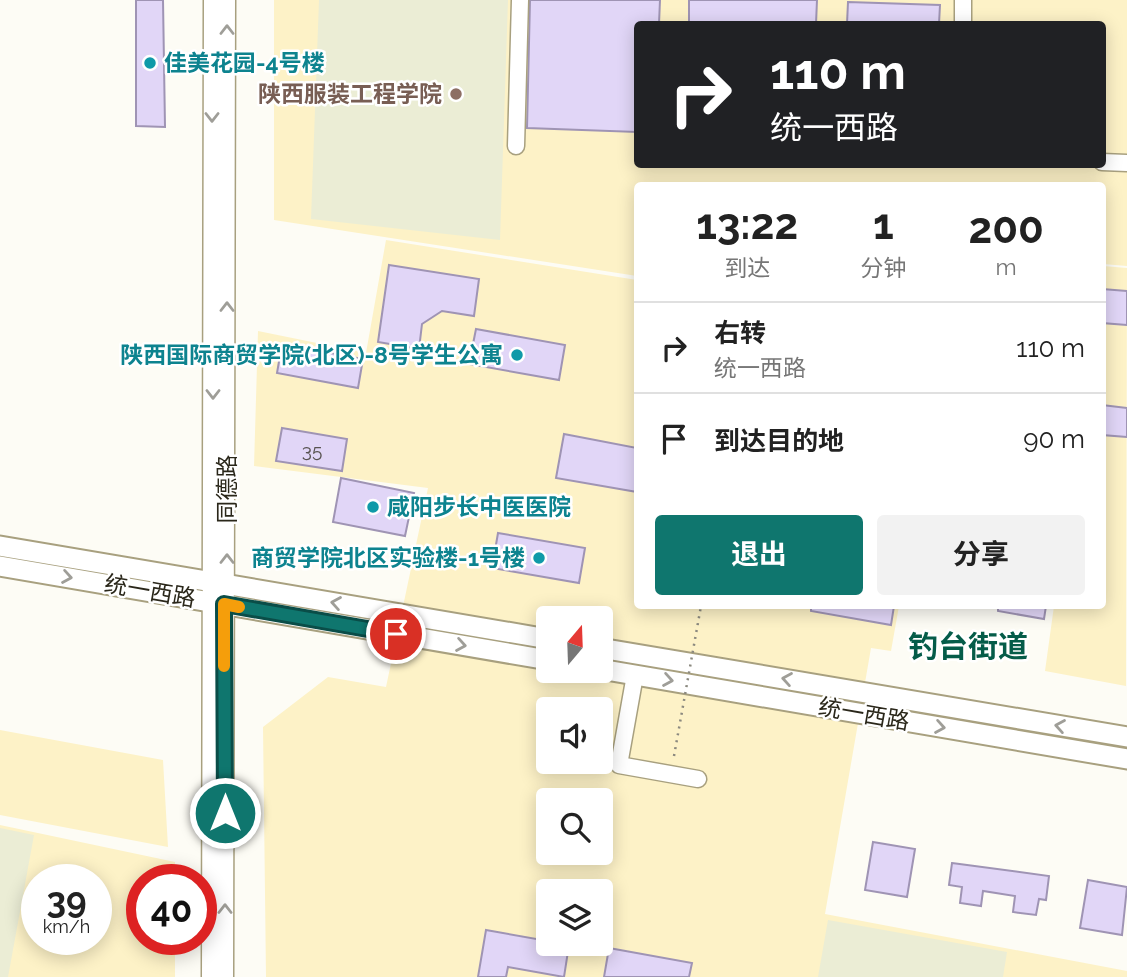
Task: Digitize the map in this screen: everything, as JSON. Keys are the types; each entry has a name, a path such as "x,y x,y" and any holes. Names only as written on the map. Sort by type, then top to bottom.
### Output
{"main road":[{"name":"统一西路","path":"0,546 536,658"},
{"name":"统一西路","path":"0,566 536,637"},
{"name":"统一西路","path":"613,650 1127,737"},
{"name":"统一西路","path":"613,671 1127,759"}],"street":[{"name":"同德路","path":"212,0 225,977"},
{"name":"同德路","path":"210,977 227,0"},
{"path":"516,146 520,0"},
{"path":"963,0 963,21"},
{"path":"1106,162 1127,163"},
{"path":"635,675 619,765 698,779"}],"path":[{"path":"674,755 700,609"}],"shaded area":[{"name":"陕西服装工程学院","path":"274,0 1127,0 1127,266 1106,264 1106,182 634,182 634,276 274,220"},
{"path":"386,240 634,280 634,609 898,609 891,651 871,648 825,914 1127,971 1127,977 266,977 263,727 328,677 386,687 428,488 254,466 258,331 366,353"},
{"path":"1106,266 1127,268 1126,686 1045,671 1054,609 1106,609"},
{"path":"0,730 163,760 168,847 0,815"},
{"path":"0,825 175,862 126,864 126,955 175,955 175,977 0,977"}],"green space":[{"path":"319,0 508,0 500,240 311,219"},
{"path":"0,828 34,835 29,864 21,864 21,906 8,977 0,977"},
{"path":"828,920 1007,952 1003,977 818,977"}],"building":[{"name":"佳美花园-4号楼","path":"136,0 163,0 165,127 136,126"},
{"path":"530,0 660,0 659,21 634,21 634,132 527,128"},
{"path":"689,0 817,0 816,21 689,21"},
{"path":"848,2 940,5 939,21 847,21"},
{"path":"389,265 479,279 474,316 442,311 422,324 419,349 378,342"},
{"path":"1106,289 1127,291 1127,325 1106,323"},
{"name":"陕西国际商贸学院(北区)-8号学生公寓","path":"476,329 565,345 559,380 469,364"},
{"path":"282,344 363,359 358,388 277,373"},
{"path":"1106,405 1127,408 1127,437 1106,435"},
{"path":"282,428 347,439 342,471 276,461"},
{"path":"564,434 634,447 634,491 556,478"},
{"name":"咸阳步长中医医院","path":"341,478 414,493 405,536 333,522"},
{"name":"商贸学院北区实验楼-1号楼","path":"498,533 585,548 579,583 492,568"},
{"path":"811,609 894,609 891,625"},
{"path":"998,609 1046,609 1044,619"},
{"path":"873,842 915,849 907,897 865,890"},
{"path":"952,863 1049,876 1046,900 1039,899 1036,915 1013,912 1015,896 983,891 981,906 960,903 962,887 949,885"},
{"path":"1088,880 1127,887 1122,935 1080,928"},
{"path":"486,930 536,939 536,956 567,956 564,977 508,967 506,977 478,977"},
{"path":"613,949 692,963 689,977 604,977 608,956 613,956"}],"slow traffic":[{"path":"224,666 224,604 239,607"}],"place":[{"name":"佳美花园-4号楼","path":"150,63"},
{"name":"陕西服装工程学院","path":"456,94"},
{"name":"陕西国际商贸学院(北区)-8号学生公寓","path":"517,355"},
{"name":"咸阳步长中医医院","path":"373,507"},
{"name":"商贸学院北区实验楼-1号楼","path":"539,558"}],"district":[{"name":"钓台街道","path":"968,647"}],"route":[{"path":"225,813 224,604 396,634"}]}
